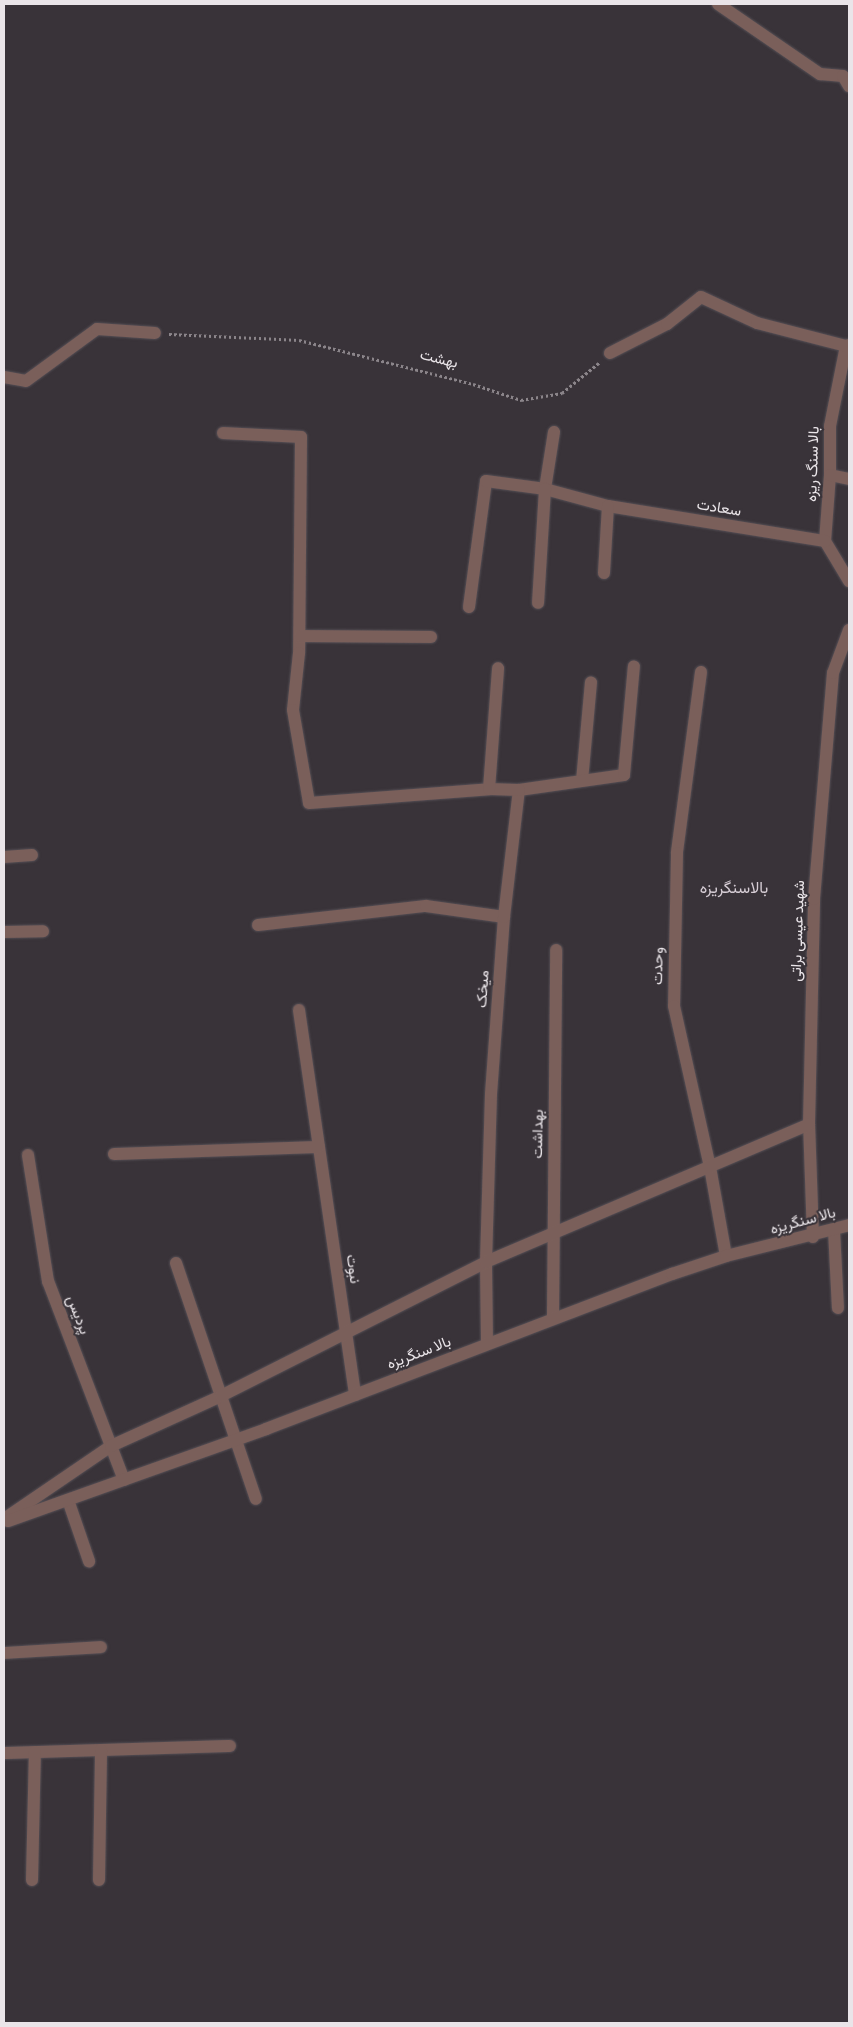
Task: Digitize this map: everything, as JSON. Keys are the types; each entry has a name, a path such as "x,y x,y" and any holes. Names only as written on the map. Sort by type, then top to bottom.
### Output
{"street":[{"path":"718,4 820,74 843,76 849,86"},
{"path":"610,354 667,324 701,298 757,323 848,346"},
{"path":"4,377 26,382 97,329 155,333"},
{"name":"بالا سنگ ریزه","path":"825,541 830,475 830,426 848,346"},
{"path":"538,603 545,489 554,432"},
{"path":"223,433 301,437 300,636 293,710 309,803 489,789 519,790 624,775 634,666"},
{"path":"830,475 849,479"},
{"name":"سعادت","path":"469,607 486,481 545,489 608,506 825,541"},
{"path":"604,573 608,506"},
{"path":"825,541 849,580"},
{"name":"شهید عیسی براتی","path":"813,1237 809,1124 815,889 833,673 849,630"},
{"path":"300,636 431,637"},
{"path":"489,789 498,668"},
{"name":"وحدت","path":"701,672 677,853 674,1006 710,1167 726,1256"},
{"path":"582,781 591,682"},
{"name":"میخک","path":"488,1344 486,1262 491,1094 504,917 519,790"},
{"path":"4,857 32,855"},
{"path":"258,925 426,906 504,917"},
{"path":"4,932 43,931"},
{"name":"بهداشت","path":"553,1318 556,950"},
{"name":"نبوت","path":"299,1010 355,1395"},
{"path":"4,1521 111,1446 221,1396 486,1262 809,1124"},
{"path":"114,1154 320,1147"},
{"name":"پردیس","path":"28,1155 48,1281 124,1480"},
{"name":"بالا سنگریزه","path":"4,1521 235,1440 553,1318 726,1256 813,1237 849,1225"},
{"path":"834,1230 838,1308"},
{"path":"176,1263 256,1499"},
{"path":"68,1500 89,1561"},
{"path":"4,1653 101,1647"},
{"path":"4,1752 230,1746"},
{"path":"99,1880 101,1750"},
{"path":"32,1880 34,1752"}],"path":[{"name":"بهشت","path":"155,333 299,340 473,384 521,400 562,393 610,354"}],"district":[{"name":"بالاسنگریزه","path":"734,888"}]}
